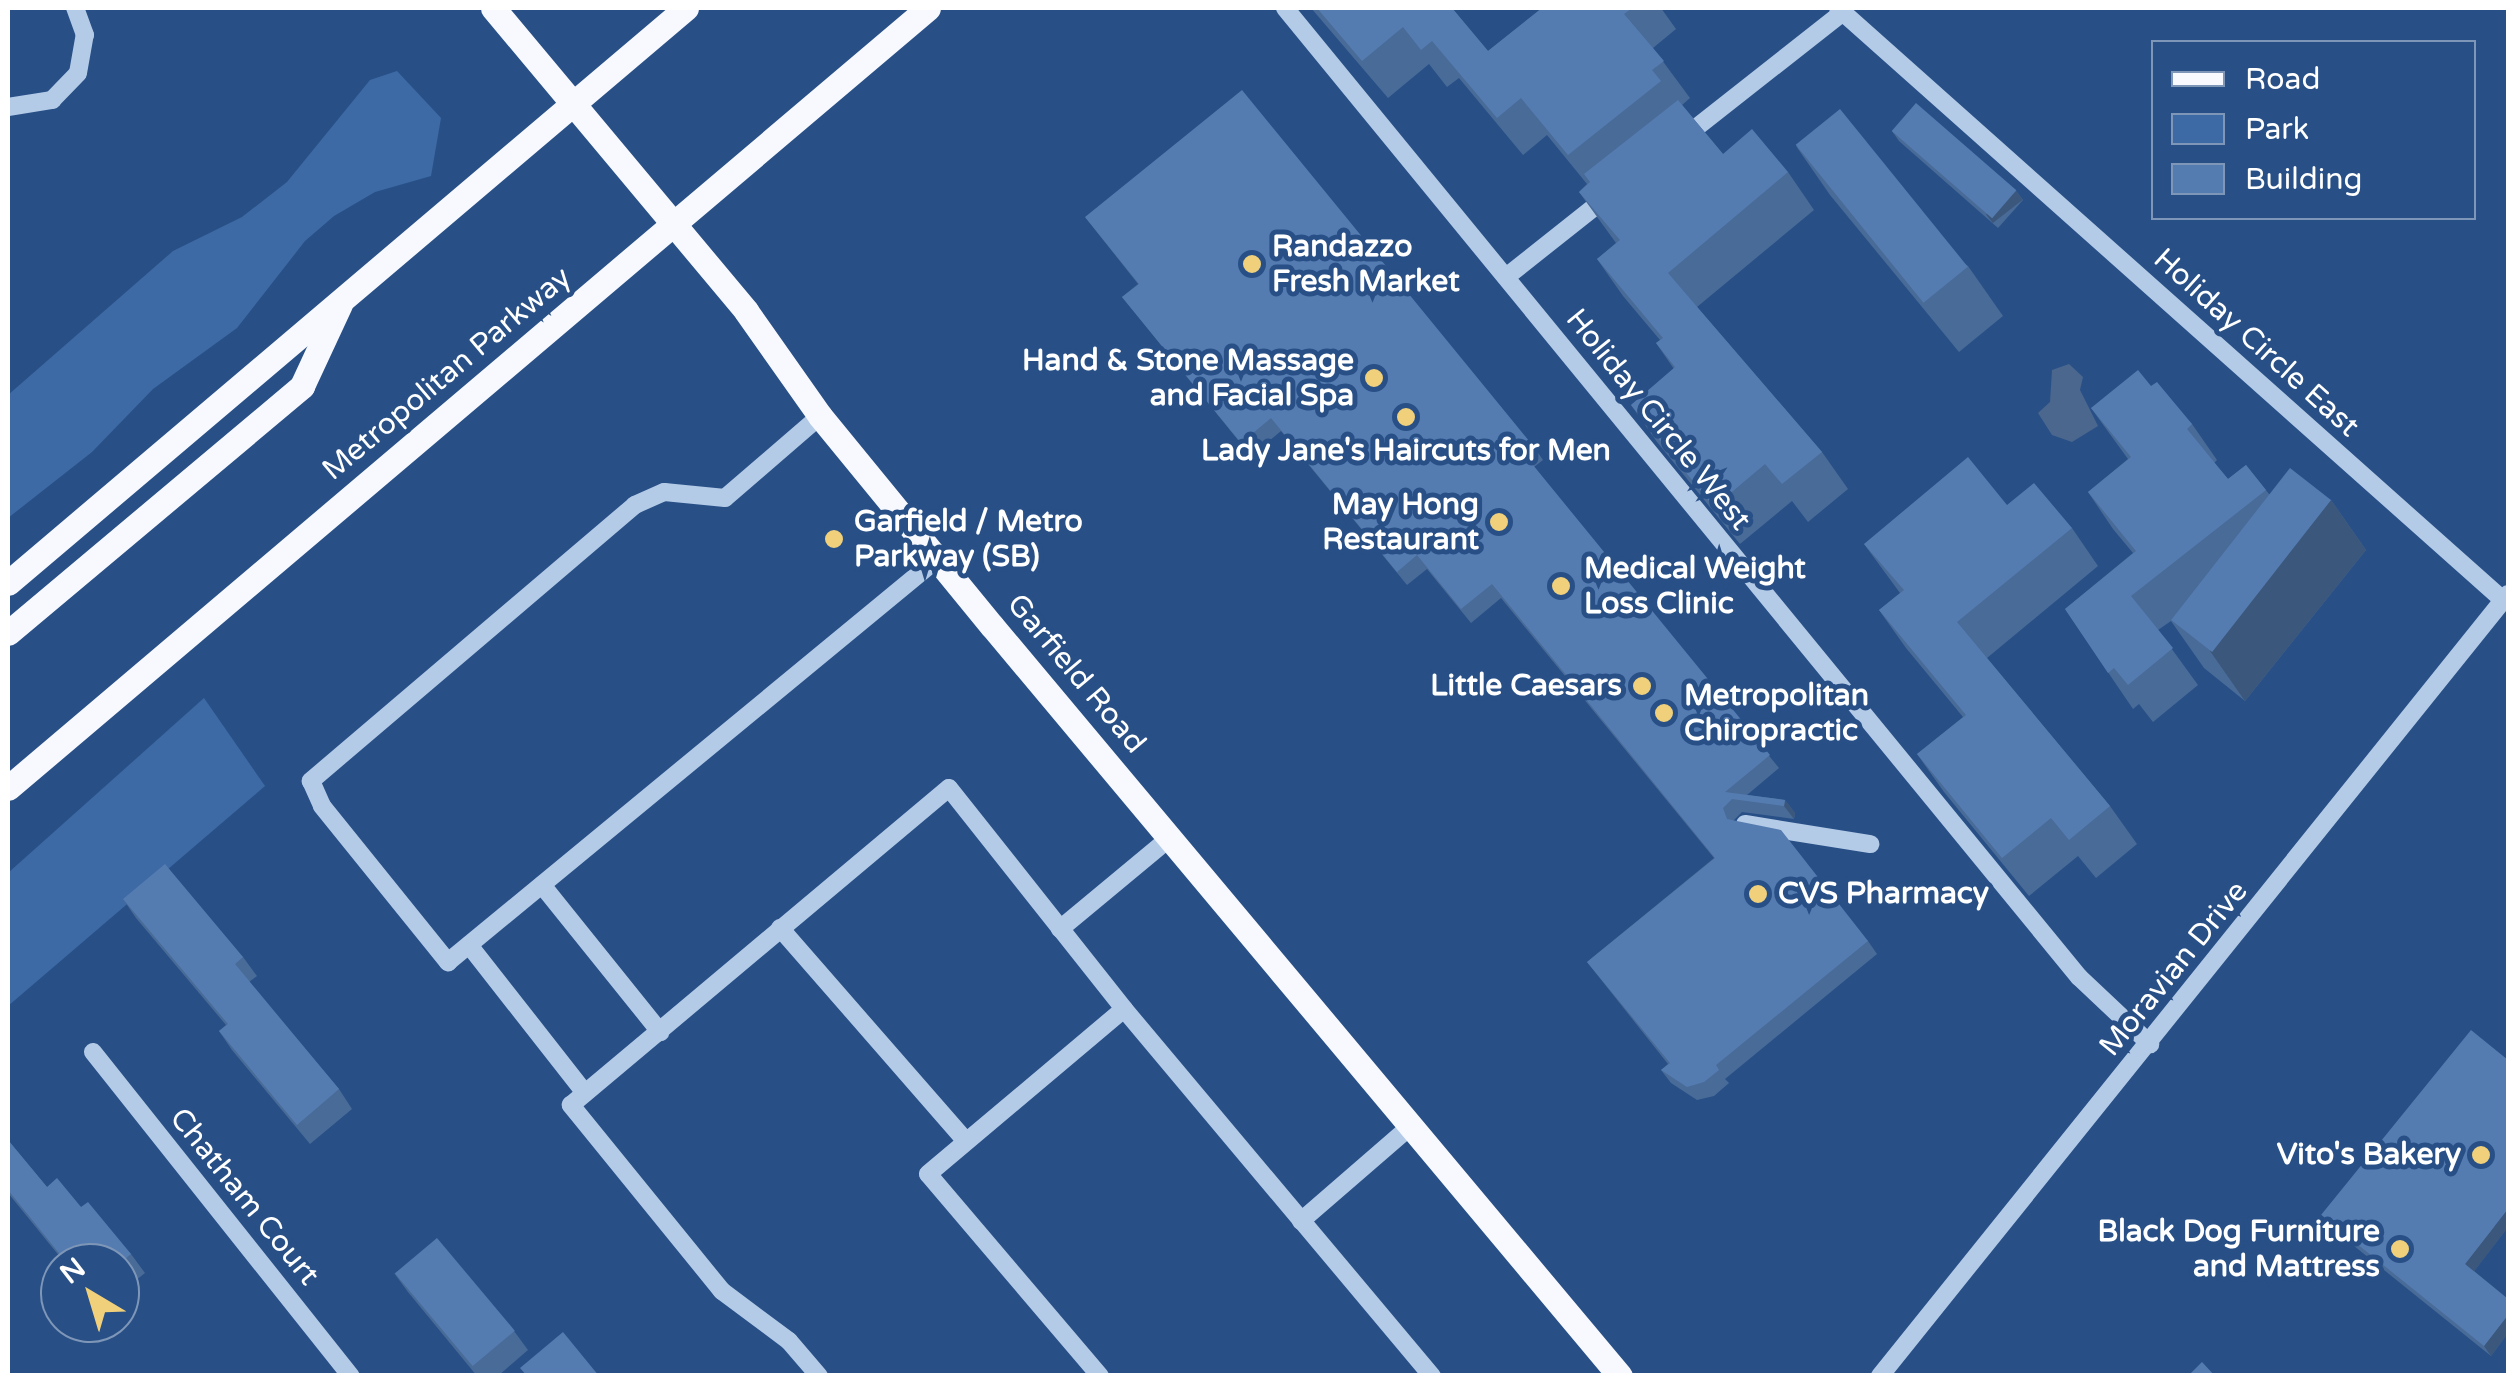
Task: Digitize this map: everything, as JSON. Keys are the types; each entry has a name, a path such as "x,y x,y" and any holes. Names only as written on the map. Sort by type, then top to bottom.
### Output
{"main road":[{"name":"Garfield Road","path":"493,8 673,224 820,416 1620,1376"},
{"path":"8,583 686,8"},
{"name":"Metropolitan Parkway","path":"8,788 928,8"},
{"path":"8,633 302,386 344,295"}],"street":[{"path":"8,107 52,100 78,74 85,36 75,8"},
{"name":"Holiday Circle West","path":"1285,8 2080,977 2150,1044"},
{"path":"1659,156 1840,10"},
{"name":"Holiday Circle East","path":"1840,10 2506,597"},
{"path":"1506,277 1628,181"},
{"path":"820,416 725,498 664,492 635,505 311,781 322,806 448,962 938,559"},
{"name":"Moravian Drive","path":"1880,1376 2506,597"},
{"path":"819,1376 789,1341 710,1277 571,1104 949,788 1124,1009 1433,1375"},
{"path":"1745,824 1842,834 1870,844"},
{"path":"1060,930 1171,837"},
{"path":"542,885 660,1032"},
{"path":"780,928 966,1140"},
{"path":"469,944 585,1093"},
{"path":"1100,1376 928,1174 1124,1009"},
{"name":"Chatham Court","path":"93,1052 351,1376"},
{"path":"1301,1220 1413,1124"}],"green space":[{"path":"397,71 441,118 431,176 375,192 334,216 305,241 237,328 153,389 92,452 8,518 8,395 173,251 242,217 287,182 370,80"},
{"path":"204,698 265,786 8,1006 8,873"}],"shaded area":[{"path":"2069,364 2083,377 2080,390 2098,426 2072,442 2052,435 2038,413 2050,402 2052,370"}],"building":[{"path":"1317,8 1452,8 1488,51 1542,8 1632,8 1624,14 1664,61 1652,70 1661,81 1568,155 1521,98 1497,118 1432,41 1421,50 1403,27 1362,61"},
{"path":"1242,90 1534,447 1524,454 1770,755 1725,792 1785,800 1784,806 1732,799 1723,808 1727,819 1781,830 1868,941 1716,1065 1719,1070 1704,1082 1687,1087 1661,1070 1670,1063 1587,962 1715,858 1492,584 1461,609 1417,555 1397,572 1271,418 1241,443 1122,297 1139,284 1085,217"},
{"path":"1678,100 1723,154 1752,129 1788,172 1668,273 1822,452 1782,484 1765,464 1714,507 1631,405 1675,367 1656,343 1663,338 1597,259 1620,240 1579,192 1590,182 1584,174"},
{"path":"1916,103 2016,190 1992,218 1892,131"},
{"path":"1840,109 1968,267 1923,303 1796,145"},
{"path":"2138,370 2151,386 2157,382 2192,424 2187,429 2228,479 2246,465 2266,490 2131,596 2173,648 2128,685 2114,668 2108,673 2065,609 2136,551 2088,492 2131,457 2091,408"},
{"path":"1968,457 2007,505 2034,483 2072,528 1957,622 2110,806 2069,840 2051,818 2002,858 1917,754 1966,715 1879,610 1904,590 1864,544"},
{"path":"2290,468 2331,500 2212,652 2171,620"},
{"path":"165,864 243,957 235,964 339,1089 297,1125 219,1031 228,1024 123,899"},
{"path":"2471,1030 2508,1060 2508,1209 2465,1264 2508,1299 2508,1315 2484,1346 2321,1215"},
{"path":"8,1140 47,1187 57,1178 81,1207 88,1202 122,1243 51,1243 8,1190"},
{"path":"437,1238 515,1331 473,1366 395,1273"},
{"path":"563,1332 599,1376 527,1376 520,1368"},
{"path":"2202,1362 2215,1376 2188,1376"}],"place":[{"name":"Randazzo Fresh Market","path":"1252,264"},
{"name":"Hand & Stone Massage and Facial Spa","path":"1374,378"},
{"name":"Lady Jane's Haircuts for Men","path":"1406,417"},
{"name":"May Hong Restaurant","path":"1499,522"},
{"name":"Garfield / Metro Parkway (SB)","path":"834,539"},
{"name":"Medical Weight Loss Clinic","path":"1561,586"},
{"name":"Little Caesars","path":"1642,686"},
{"name":"Metropolitan Chiropractic","path":"1664,713"},
{"name":"CVS Pharmacy","path":"1758,894"},
{"name":"Vito's Bakery","path":"2481,1155"},
{"name":"Black Dog Furniture and Mattress","path":"2400,1249"}]}
